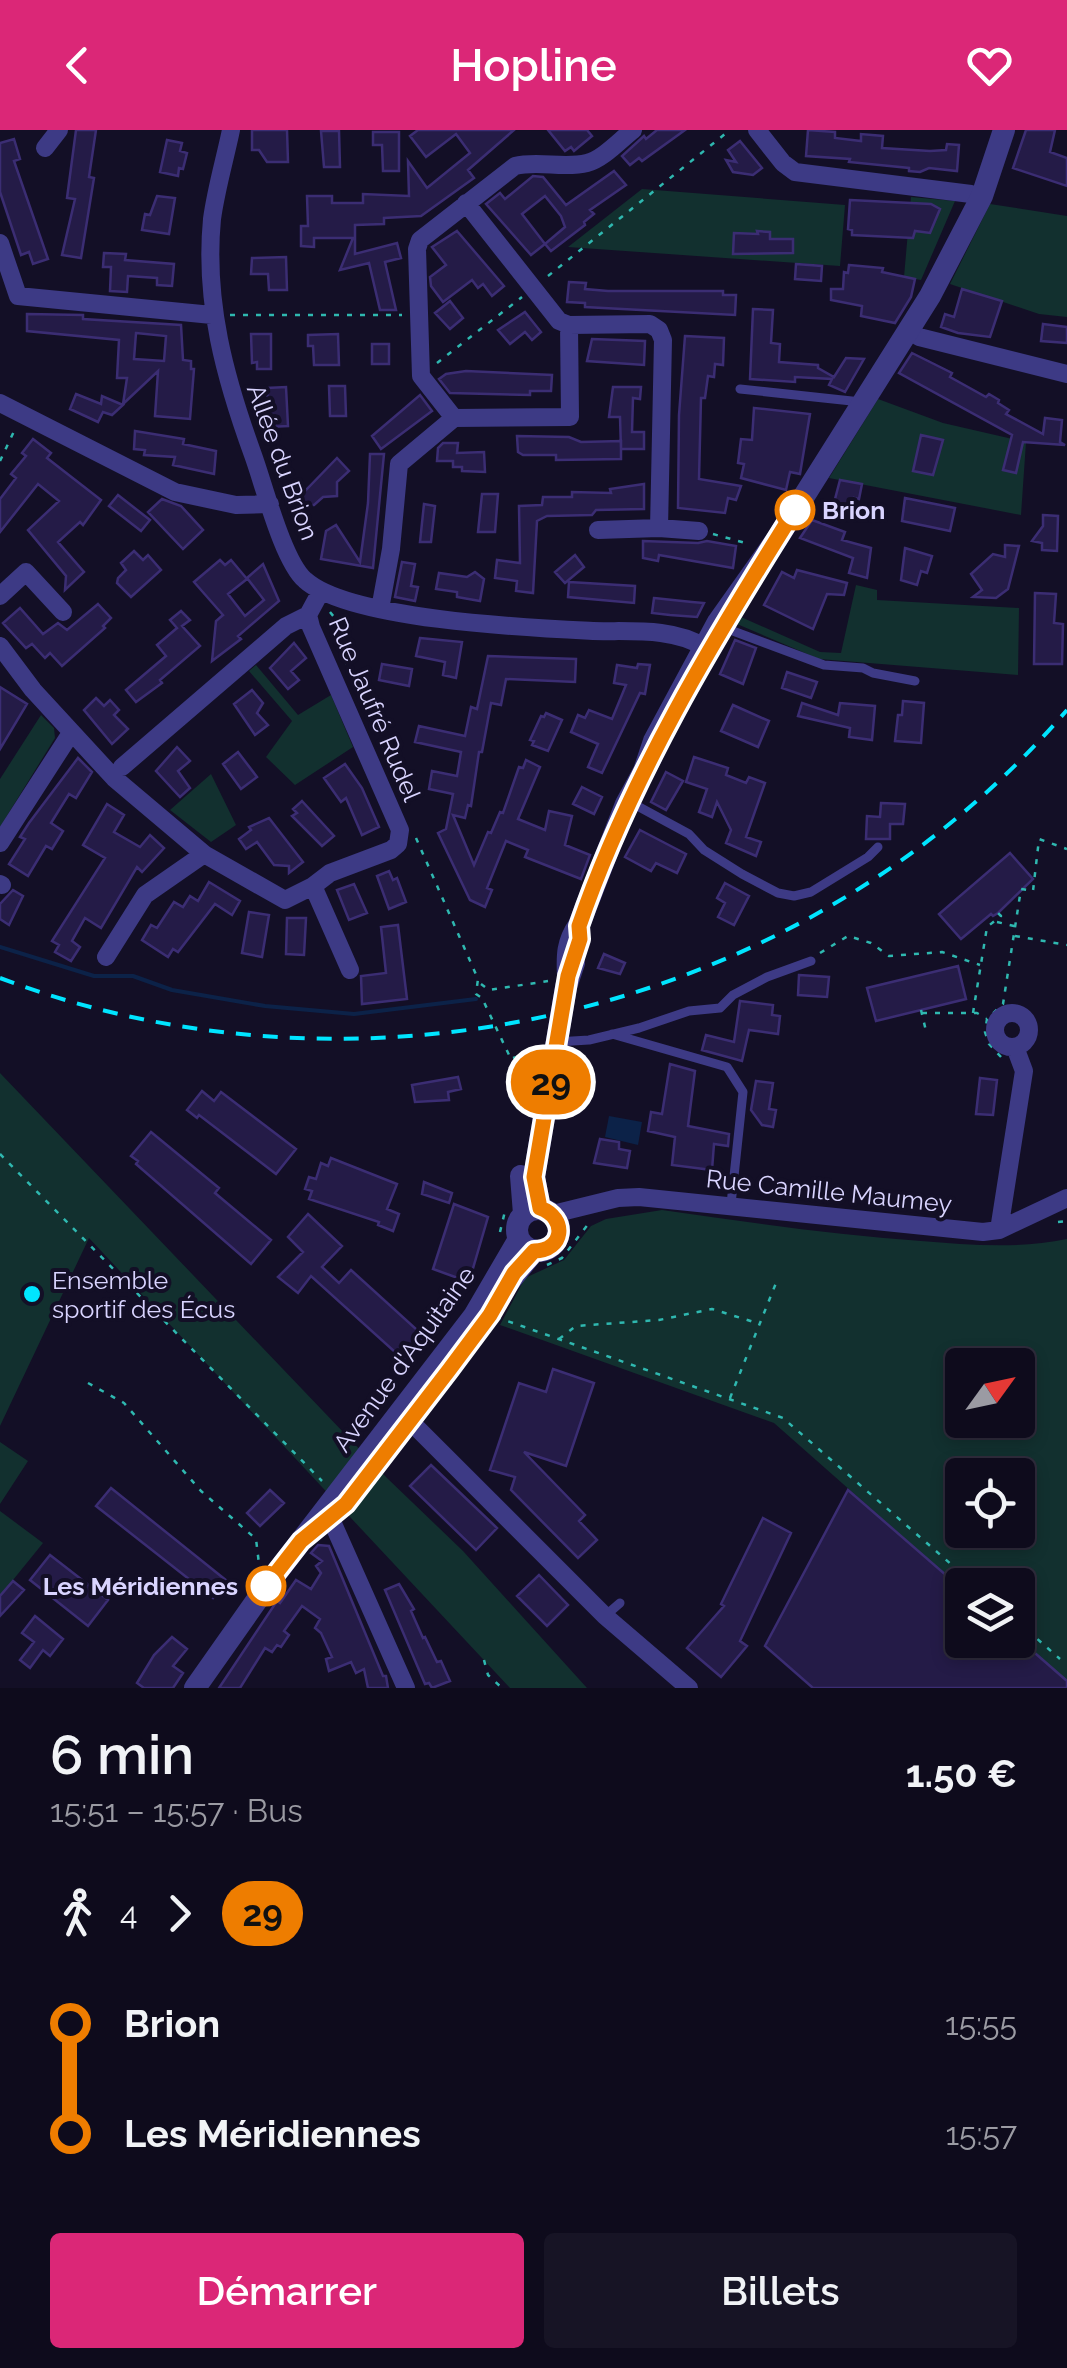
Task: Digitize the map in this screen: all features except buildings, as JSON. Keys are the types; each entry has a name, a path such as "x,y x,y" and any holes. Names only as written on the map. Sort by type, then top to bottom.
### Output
{"street":[{"path":"45,148 59,130"},
{"name":"Allée du Brion","path":"231,130 212,218 212,314 229,390 270,504 296,570 321,591"},
{"path":"454,418 420,376 420,240 515,166 527,162 594,161 633,130"},
{"path":"756,130 782,163 795,172 977,195"},
{"path":"977,195 992,130"},
{"path":"544,1215 517,1226 523,1249 554,1245 534,1177 552,1052 568,976 566,954 628,801 724,613 769,550 930,296 1004,130"},
{"path":"466,203 560,321 568,325 650,324 659,330 659,528"},
{"path":"0,242 18,296 212,314"},
{"path":"380,609 391,550 399,464 454,418 570,418 568,325"},
{"path":"909,330 919,338 1067,374"},
{"path":"0,404 23,412 175,492 236,505 270,504"},
{"path":"598,530 659,528 699,532"},
{"path":"707,649 725,628 769,550"},
{"path":"0,596 26,572 63,612"},
{"path":"321,591 423,617 542,629 672,634 707,649"},
{"name":"Rue Jaufré Rudel","path":"204,854 285,900 330,873 398,844 400,830 308,615 321,591"},
{"path":"122,767 286,626 308,615"},
{"path":"0,646 71,734 114,778 204,854 146,895 106,958"},
{"path":"0,843 71,734"},
{"path":"313,886 350,970"},
{"path":"999,1230 1024,1070 1015,1047"},
{"name":"Rue Camille Maumey","path":"544,1215 639,1197 983,1232 999,1230 1067,1198"},
{"name":"Avenue d'Aquitaine","path":"328,1504 490,1315 523,1249"},
{"name":"Avenue d'Aquitaine","path":"328,1504 353,1494 523,1249"},
{"path":"408,1412 689,1688"},
{"path":"195,1688 328,1504"},
{"path":"328,1504 406,1688"}],"lane":[{"path":"740,390 864,402"},
{"path":"725,628 824,665 863,668 915,681"},
{"path":"628,801 689,834 704,850 742,874 794,896 810,892 878,847"},
{"path":"552,1052 689,1011 720,1008 767,977 812,961"},
{"path":"612,1034 727,1067 736,1077 743,1092 730,1204"}],"path":[{"path":"420,376 730,130"},
{"path":"212,314 418,316"},
{"path":"0,460 23,412"},
{"path":"699,532 769,550"},
{"path":"1021,889 1033,891 1039,839 1067,848"},
{"path":"973,1013 987,927 1001,916 998,913"},
{"path":"994,922 1015,926"},
{"path":"812,961 828,945 848,936 872,942 889,956 927,950 980,965"},
{"path":"1014,936 1067,945"},
{"path":"482,998 490,990 568,976"},
{"path":"490,990 486,984 478,986 476,994 482,998 527,1087 529,1100"},
{"path":"926,1031 921,1012 983,1014 987,1019"},
{"path":"512,1058 552,1052"},
{"path":"0,1154 328,1504"},
{"path":"508,1196 523,1249 559,1261 580,1231 597,1218"},
{"path":"730,1399 776,1282"},
{"path":"558,1340 576,1326 659,1320 712,1309 760,1324"},
{"path":"490,1315 783,1418 955,1568"},
{"path":"88,1384 124,1403 201,1491 256,1539 260,1552 256,1600"},
{"path":"1035,1637 1060,1659"},
{"path":"484,1660 488,1675 502,1688"}],"green space":[{"path":"642,189 845,205 840,266 568,247"},
{"path":"911,197 955,201 921,280 904,277"},
{"path":"990,204 1067,216 1067,317 1039,314 950,284"},
{"path":"878,399 943,423 1026,442 1021,515 829,478"},
{"path":"856,585 877,590 877,600 1019,608 1018,675 819,659 737,624 741,617 820,652 841,653"},
{"path":"256,665 298,715 331,695 353,747 295,785 266,757 292,721 249,671"},
{"path":"41,715 54,728 55,738 0,827 0,779"},
{"path":"211,774 236,825 211,842 170,810"},
{"path":"0,1073 387,1478 463,1551 587,1688 510,1688 89,1238 0,1426"},
{"path":"662,1210 823,1232 976,1245 1067,1239 1067,1681 1035,1652 1035,1568 945,1568 945,1574 774,1423 500,1325 525,1278 564,1260 591,1226 606,1219"},
{"path":"0,1442 28,1461 0,1504"},
{"path":"0,1511 43,1543 0,1596"}],"water":[{"path":"609,1116 642,1122 638,1145 605,1137"}],"waterway":[{"path":"0,947 94,976 133,976 172,990 265,1006 354,1014 476,999"}],"railway":[{"path":"0,978 141,1019 286,1038 432,1034 575,1009 713,964 843,899 962,814 1067,710"}],"bus line":[{"name":"29","path":"266,1586 301,1541 346,1504 490,1315 516,1271 534,1251 548,1249 558,1240 560,1226 553,1214 540,1208 534,1177 568,976 580,939 579,926 626,804 696,676 795,510"}],"place":[{"name":"Brion","path":"795,510"},
{"name":"Ensemble sportif des Écus","path":"32,1294"},
{"name":"Les Méridiennes","path":"266,1586"}]}
